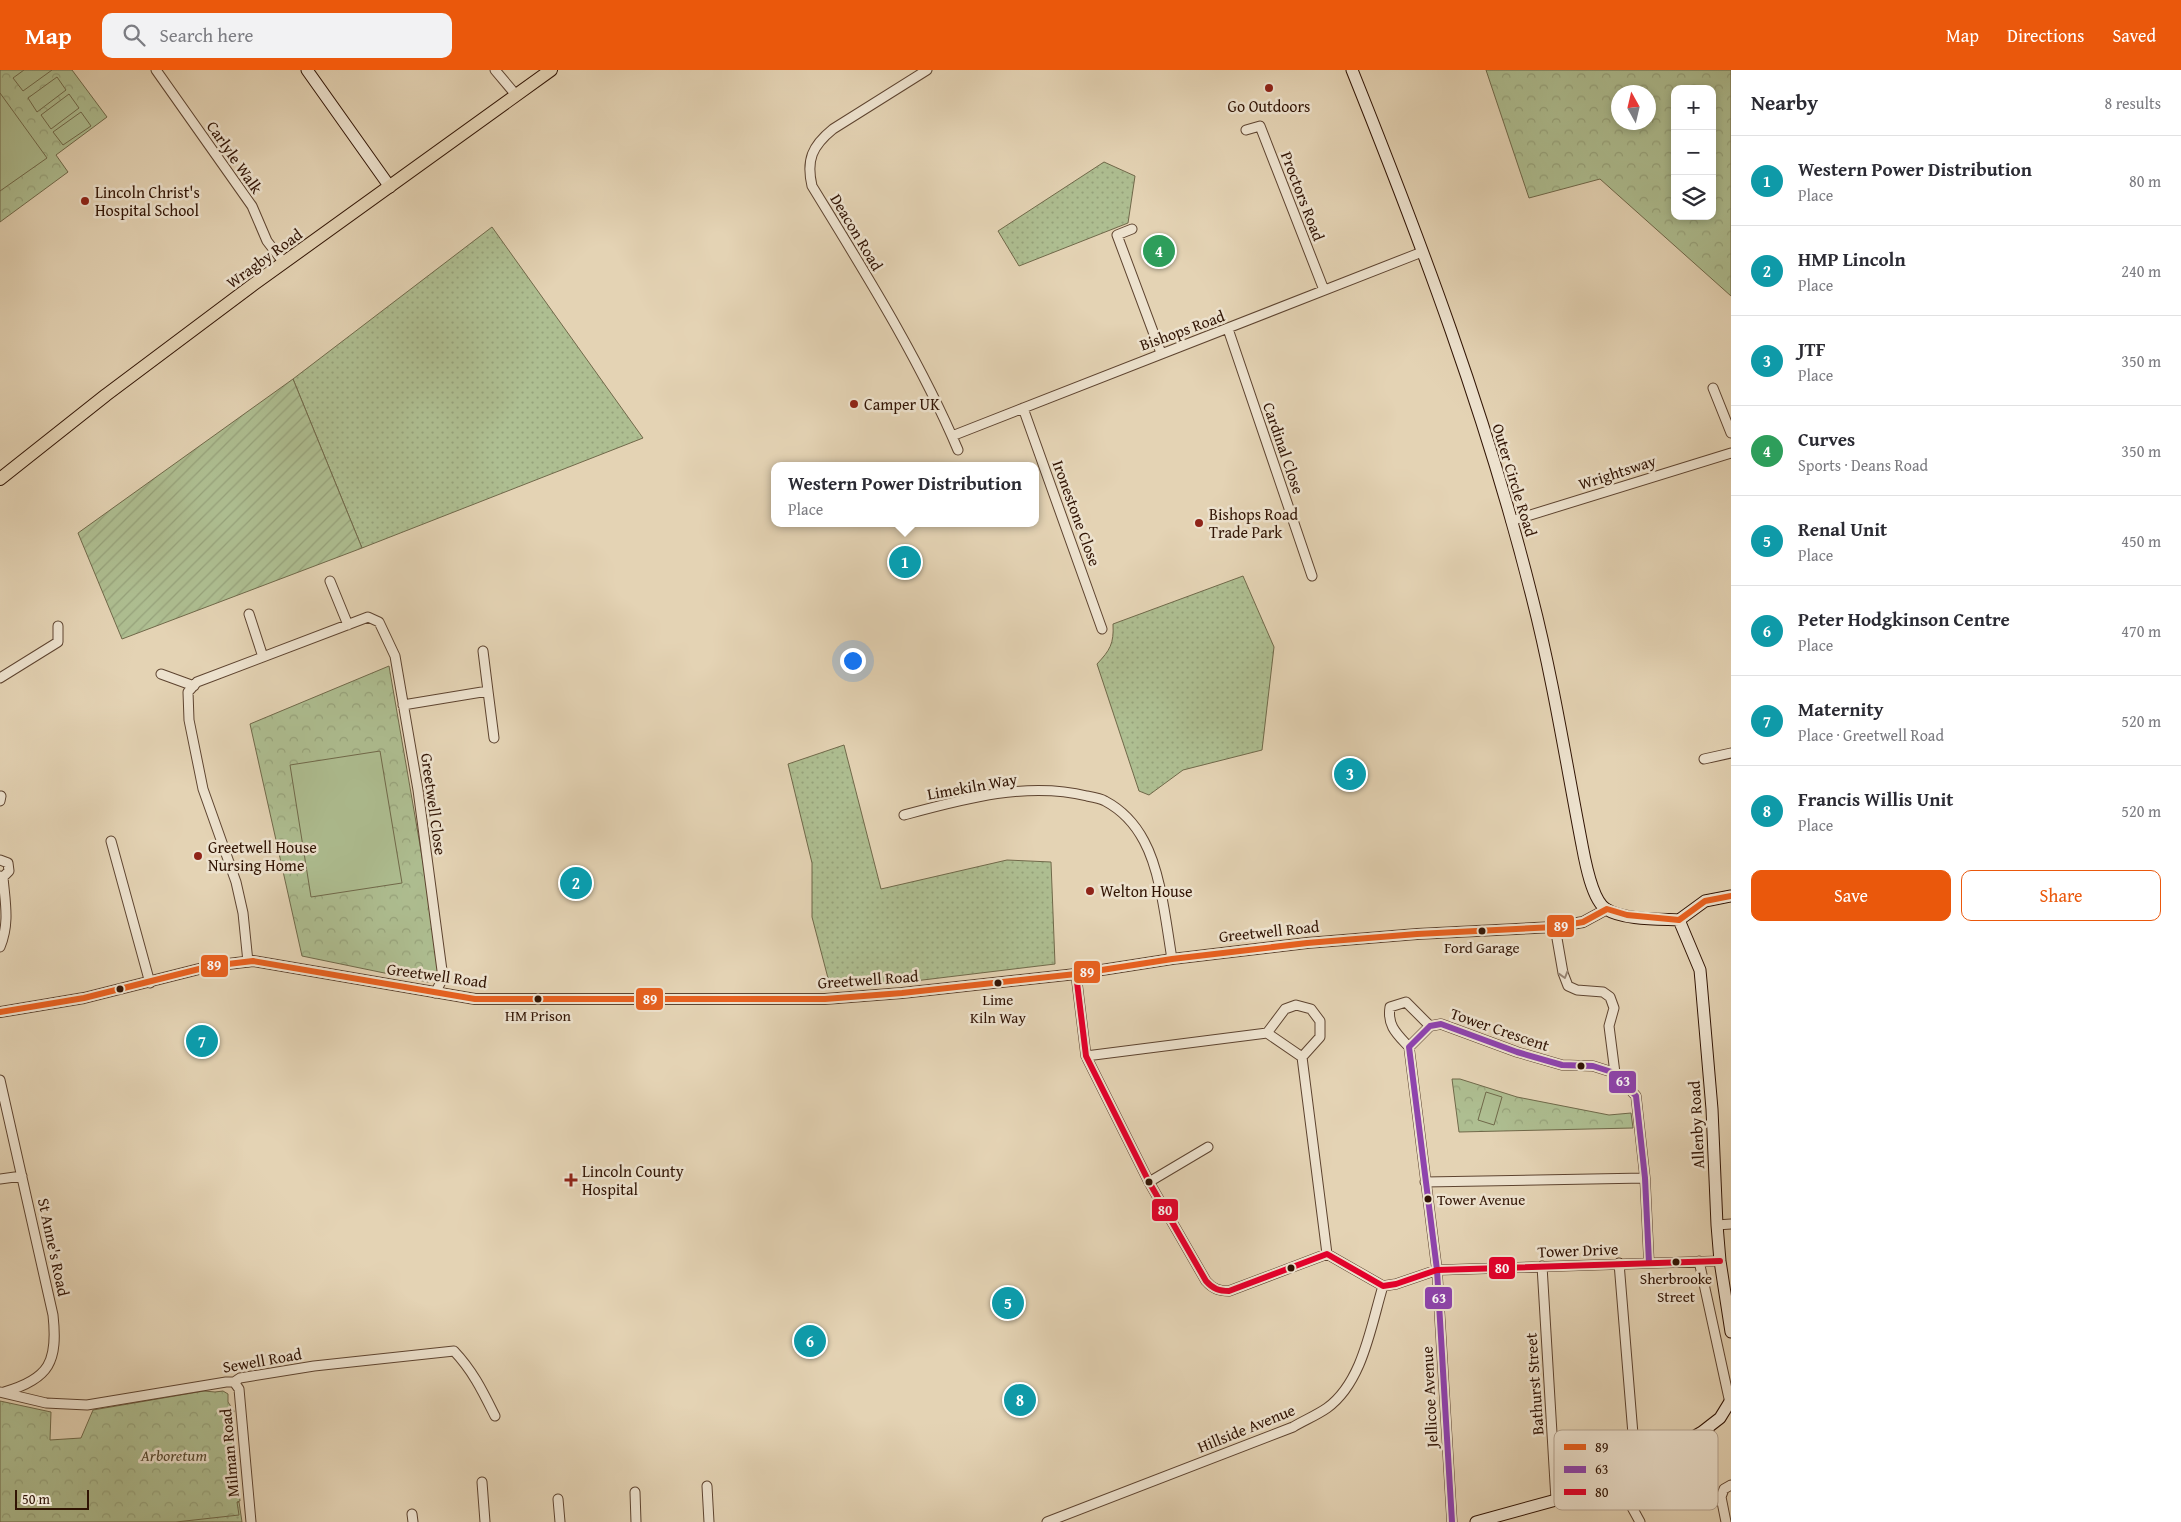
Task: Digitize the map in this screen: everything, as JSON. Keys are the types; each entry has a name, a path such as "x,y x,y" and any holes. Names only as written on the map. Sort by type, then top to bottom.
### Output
{"main road":[{"path":"307,70 390,187"},
{"name":"Wragby Road","path":"0,479 106,395 284,263 551,70"},
{"name":"Outer Circle Road","path":"1352,70 1422,252 1463,367 1511,521 1539,625 1587,868 1599,900 1607,909"},
{"path":"1607,909 1627,915 1679,920 1705,901 1731,896"},
{"name":"Allenby Road","path":"1679,920 1700,970 1702,981 1712,1109 1717,1225 1720,1261 1731,1332"},
{"path":"1703,1430 1720,1418 1730,1402"},
{"path":"1476,1522 1554,1501"}],"street":[{"name":"Carlyle Walk","path":"156,70 252,206 267,241 284,263"},
{"path":"495,70 516,95"},
{"name":"Deacon Road","path":"927,70 833,129 819,140 809,163 809,174 812,186 900,337 958,450"},
{"name":"Proctors Road","path":"1246,130 1260,126 1324,290"},
{"path":"1132,229 1117,235 1161,353"},
{"name":"Bishops Road","path":"952,436 1422,252"},
{"name":"Cardinal Close","path":"1228,329 1312,576"},
{"path":"1713,388 1731,433"},
{"name":"Ironestone Close","path":"1022,408 1102,629"},
{"name":"Wrightsway","path":"1511,521 1731,453"},
{"path":"248,962 243,913 236,882 203,790 189,720 191,689 197,682 348,625 330,581"},
{"path":"248,614 263,657"},
{"name":"Greetwell Close","path":"348,625 368,617 379,622 395,656 418,790 443,978 435,993"},
{"path":"0,678 58,642 58,626"},
{"path":"483,651 494,738"},
{"path":"160,674 191,689"},
{"path":"403,705 488,691"},
{"path":"1704,759 1731,753"},
{"name":"Limekiln Way","path":"904,815 993,794 1036,791 1070,792 1104,800 1130,819 1145,842 1157,878 1172,959"},
{"path":"111,841 150,982"},
{"path":"0,860 8,863 10,867 9,871 1,876 7,919 6,933 0,947"},
{"name":"Greetwell Road","path":"0,1012 84,998 211,966 248,962 475,999 825,999 902,993 1076,974 1172,959 1307,943 1417,934 1556,927 1583,922 1607,909"},
{"path":"1556,927 1563,973 1568,986 1577,990 1603,992 1610,997 1614,1008 1609,1026 1615,1073 1636,1096 1645,1178 1649,1263"},
{"path":"1076,974 1086,1056 1149,1182 1206,1281 1212,1287 1229,1291 1327,1254"},
{"path":"1430,1026 1406,1002 1390,1007 1388,1016 1391,1028 1409,1047 1437,1270"},
{"path":"1086,1056 1267,1032 1286,1009 1296,1005 1311,1009 1320,1021 1320,1036 1302,1057"},
{"name":"Tower Crescent","path":"1409,1047 1430,1026 1441,1024 1517,1052 1562,1065 1593,1066 1615,1073"},
{"path":"1267,1032 1302,1057 1327,1254"},
{"name":"St Anne's Road","path":"0,1080 53,1315 56,1338 51,1360 41,1377 24,1386 1,1392"},
{"path":"1149,1182 1208,1147"},
{"path":"0,1179 22,1176"},
{"path":"1425,1182 1645,1178"},
{"path":"1717,1225 1731,1224"},
{"path":"1327,1254 1383,1286"},
{"name":"Tower Drive","path":"1383,1286 1396,1284 1437,1270 1720,1261"},
{"path":"1699,1262 1730,1402"},
{"path":"1619,1263 1633,1430"},
{"name":"Bathurst Street","path":"1542,1266 1554,1467"},
{"name":"Jellicoe Avenue","path":"1437,1270 1452,1522"},
{"name":"Hillside Avenue","path":"1047,1522 1293,1427 1329,1407 1352,1380 1364,1352 1383,1286"},
{"name":"Sewell Road","path":"1,1392 46,1402 87,1405 234,1382 240,1378 314,1366 454,1351 478,1381 495,1416"},
{"name":"Milman Road","path":"234,1382 239,1389 251,1522"},
{"path":"482,1482 485,1522"},
{"path":"1726,1522 1721,1498 1724,1489 1731,1484"},
{"path":"707,1486 709,1522"},
{"path":"635,1492 636,1522"},
{"path":"558,1498 560,1522"},
{"path":"1633,1510 1640,1522"}],"green space":[{"path":"0,70 72,70 107,117 56,155 68,172 0,222"},
{"path":"24,70 52,70 23,91 13,78"},
{"path":"1486,70 1731,70 1731,296 1600,179 1529,198"},
{"path":"57,77 66,90 37,112 28,98"},
{"path":"0,93 47,158 0,191"},
{"path":"69,94 79,108 51,129 41,115"},
{"path":"81,112 91,126 63,145 53,132"},
{"path":"1104,162 1135,176 1128,223 1019,266 998,231"},
{"path":"492,227 643,438 362,548 293,379"},
{"path":"293,379 362,548 122,639 78,533"},
{"path":"1243,576 1274,647 1262,750 1183,770 1149,795 1139,791 1097,664 1110,646 1113,637 1113,624"},
{"path":"389,666 443,978 428,982 302,956 250,724"},
{"path":"844,745 881,889 1007,860 1051,862 1055,964 898,983 829,982 812,917 812,863 788,764"},
{"path":"380,751 402,883 311,897 290,765"},
{"path":"1452,1079 1460,1079 1517,1097 1609,1115 1631,1113 1633,1128 1459,1132"},
{"path":"1486,1092 1502,1097 1494,1125 1478,1120"},
{"name":"Arboretum","path":"204,1391 223,1391 228,1394 228,1402 234,1411 231,1421 240,1501 237,1502 239,1515 176,1522 0,1522 0,1401 51,1412 50,1440 81,1438 93,1410"},
{"path":"239,1502 242,1522 112,1522 111,1517"}],"transit line":[{"name":"89","path":"0,1012 84,998 211,966 253,961 475,999 825,999 902,993 1076,974 1172,959 1307,943 1417,934 1555,927 1583,922 1607,909 1627,915 1679,920 1705,901 1731,896"},
{"name":"80","path":"1076,974 1086,1056 1149,1182 1206,1281 1216,1289 1229,1291 1327,1254 1383,1286 1396,1284 1437,1270 1720,1261"},
{"name":"63","path":"1452,1522 1437,1270 1409,1047 1430,1026 1441,1024 1517,1052 1562,1065 1593,1066 1615,1073 1636,1096 1645,1178 1649,1263"}],"place":[{"name":"Go Outdoors","path":"1269,88"},
{"name":"Lincoln Christ's Hospital School","path":"85,201"},
{"name":"Curves","path":"1159,251"},
{"name":"Camper UK","path":"854,404"},
{"name":"Bishops Road Trade Park","path":"1199,523"},
{"name":"Western Power Distribution","path":"905,562"},
{"name":"JTF","path":"1350,774"},
{"name":"Greetwell House Nursing Home","path":"198,856"},
{"name":"HMP Lincoln","path":"576,883"},
{"name":"Welton House","path":"1090,891"},
{"name":"Ford Garage","path":"1482,931"},
{"name":"Lime Kiln Way","path":"998,983"},
{"name":"HM Prison","path":"538,999"},
{"name":"Maternity","path":"202,1041"},
{"name":"Lincoln County Hospital","path":"571,1180"},
{"name":"Tower Avenue","path":"1428,1199"},
{"name":"Sherbrooke Street","path":"1676,1262"},
{"name":"Renal Unit","path":"1008,1303"},
{"name":"Peter Hodgkinson Centre","path":"810,1341"},
{"name":"Francis Willis Unit","path":"1020,1400"}]}
